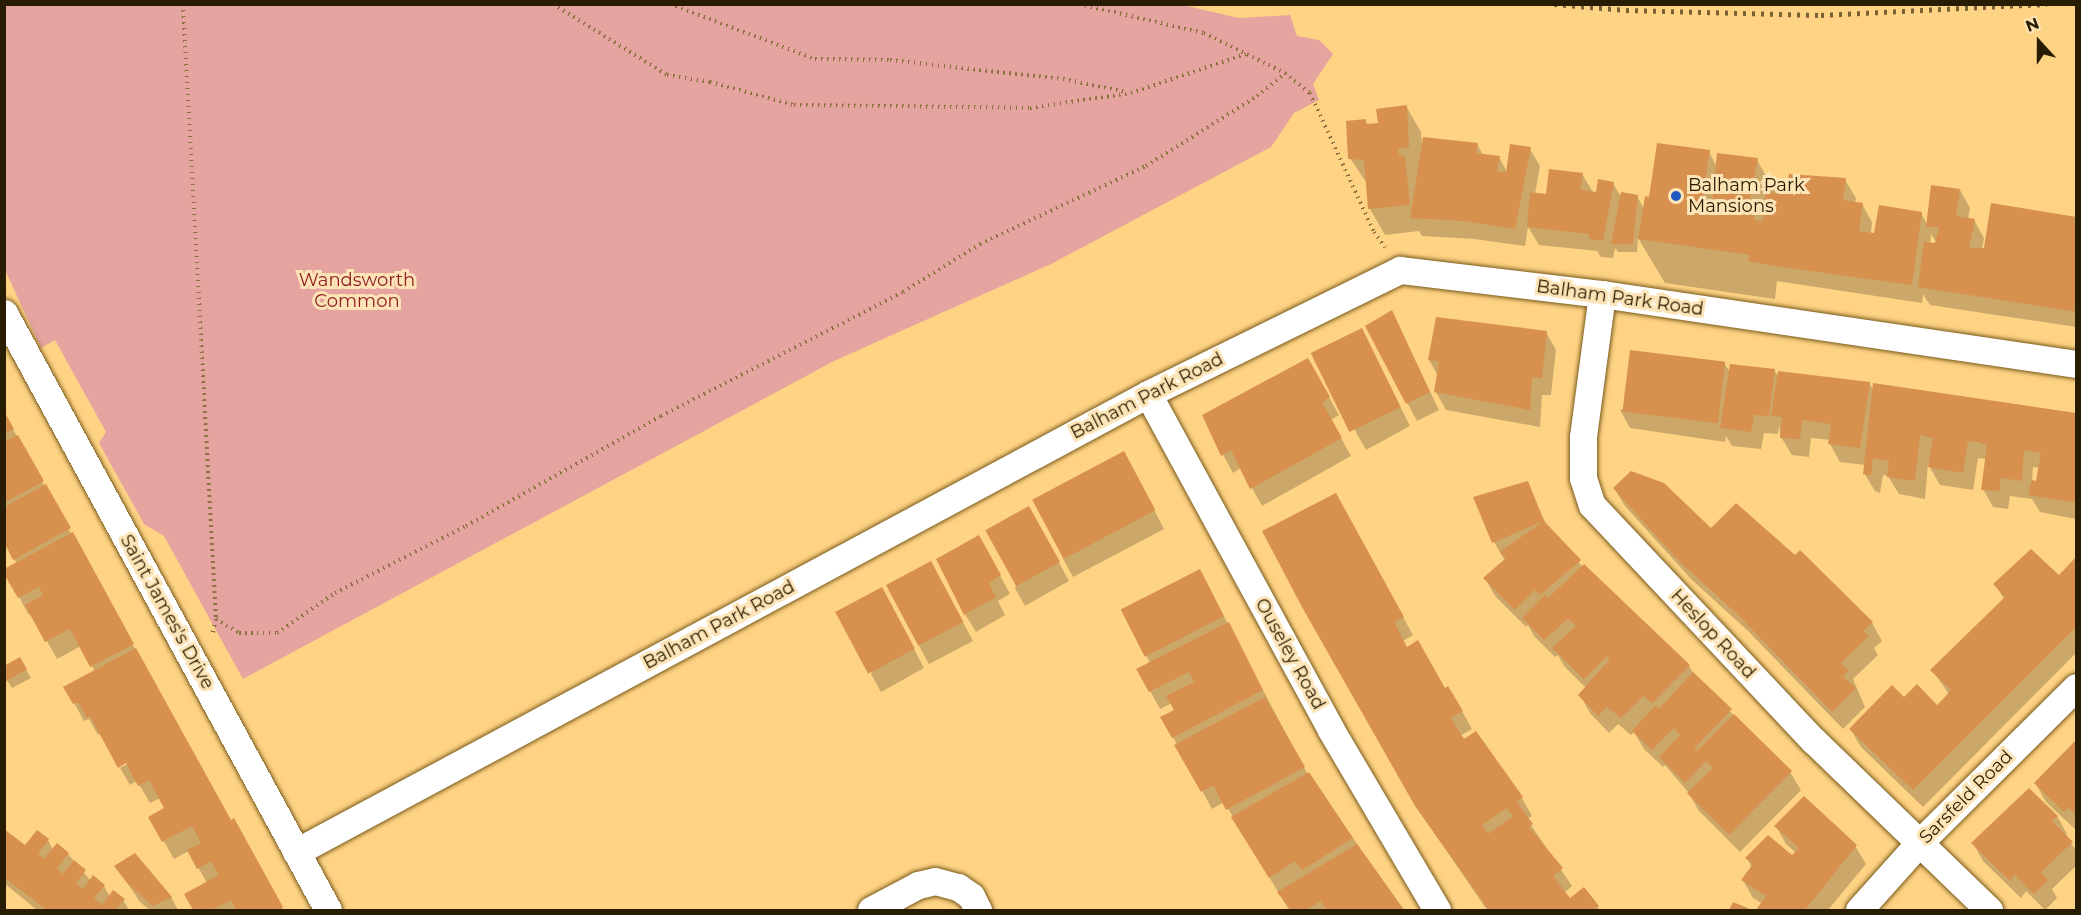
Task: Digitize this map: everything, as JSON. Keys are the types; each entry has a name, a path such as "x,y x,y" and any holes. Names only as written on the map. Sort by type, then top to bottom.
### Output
{"street":[{"name":"Balham Park Road","path":"296,852 1148,394 1400,270 1602,294 2076,364"},
{"name":"Heslop Road","path":"1602,294 1583,437 1583,478 1592,505 1813,740 1989,910"},
{"name":"Saint James's Drive","path":"4,313 328,910"},
{"name":"Ouseley Road","path":"1148,394 1331,730 1437,910"},
{"name":"Sarsfeld Road","path":"1859,910 1919,843 2076,687"},
{"path":"871,910 918,885 935,881 958,887 971,896 978,910"}],"path":[{"path":"183,4 216,619 212,639"},
{"path":"553,4 667,75 710,82 794,105 1030,108 1131,93 1246,54"},
{"path":"670,4 815,58 890,60 1063,79 1131,93"},
{"path":"1079,4 1204,33 1285,74 1310,93 1374,232 1384,245"},
{"path":"216,619 239,633 277,633 335,593 466,525 661,416 903,292 980,244 1146,166 1257,96 1285,74"}],"green space":[{"name":"Wandsworth Common","path":"5,5 1183,5 1239,18 1290,15 1297,36 1319,40 1333,54 1313,84 1319,100 1294,113 1271,147 1051,264 834,361 243,679 164,536 144,524 99,443 106,432 55,340 41,348 5,270"}],"building":[{"path":"1407,105 1409,147 1398,149 1399,155 1405,156 1410,205 1368,209 1364,160 1348,159 1346,121 1366,119 1366,124 1378,123 1376,109"},
{"path":"1423,137 1478,143 1476,153 1500,156 1497,171 1506,173 1510,144 1531,147 1515,229 1463,221 1410,218"},
{"path":"1657,143 1710,150 1701,203 1712,205 1717,153 1758,158 1747,214 1755,216 1754,220 1763,221 1766,192 1786,194 1789,174 1846,178 1843,200 1863,203 1859,231 1874,233 1879,205 1922,212 1912,285 1774,266 1748,261 1750,255 1638,239 1645,196 1649,197"},
{"path":"1549,169 1583,173 1580,190 1596,192 1598,179 1614,182 1603,241 1589,239 1589,234 1527,227 1530,192 1546,194"},
{"path":"1931,185 1960,189 1956,216 1975,219 1969,248 1984,248 1991,203 2076,217 2076,312 1918,287 1924,242 1935,243 1939,227 1926,227"},
{"path":"1621,192 1638,195 1633,244 1611,244"},
{"path":"1392,310 1430,392 1406,404 1365,326"},
{"path":"1436,317 1547,331 1542,378 1532,377 1530,410 1434,392 1439,361 1428,360"},
{"path":"1362,328 1401,407 1349,432 1311,353"},
{"path":"1630,350 1725,362 1718,423 1622,412"},
{"path":"1308,358 1330,397 1322,402 1342,438 1250,489 1231,450 1221,456 1202,415"},
{"path":"1730,364 1775,369 1769,416 1754,415 1751,432 1720,428"},
{"path":"1778,371 1870,382 1860,448 1828,444 1831,424 1802,420 1800,439 1780,438 1782,417 1771,416"},
{"path":"1873,383 2076,413 2076,503 2028,495 2032,480 2036,481 2041,453 2024,450 2022,481 2001,478 1999,491 1981,490 1987,445 1977,442 1968,441 1963,473 1928,467 1933,438 1920,435 1915,481 1887,477 1889,461 1873,458 1871,476 1863,474"},
{"path":"4,411 14,429 4,434"},
{"path":"18,435 44,481 4,503 4,442"},
{"path":"1124,451 1155,510 1064,559 1032,500"},
{"path":"1631,471 1664,483 1711,528 1736,503 1795,555 1800,550 1873,622 1863,631 1869,636 1841,663 1849,670 1843,677 1856,688 1832,712 1736,613 1679,561 1613,488"},
{"path":"1528,481 1544,521 1492,543 1473,497"},
{"path":"46,484 71,528 13,560 5,544 5,507"},
{"path":"1336,493 1404,617 1394,622 1407,647 1418,640 1445,688 1448,686 1463,711 1451,718 1464,739 1476,731 1523,797 1517,802 1533,824 1529,827 1563,868 1553,876 1570,898 1584,887 1599,906 1593,910 1489,910 1415,806 1302,607 1262,531","holes":["1507,808 1513,816 1488,834 1482,825"]},
{"path":"1029,506 1060,562 1016,586 985,530"},
{"path":"1544,521 1581,560 1540,595 1535,590 1515,610 1483,578 1506,558 1500,552"},
{"path":"73,532 134,644 90,667 70,629 45,642 25,605 43,595 39,587 18,598 4,574 4,569"},
{"path":"979,535 1001,575 989,583 996,597 964,615 936,559"},
{"path":"2031,549 2059,575 2076,557 2076,627 1913,790 1849,729 1892,685 1904,697 1917,684 1937,705 1951,690 1930,670 2005,597 1993,584"},
{"path":"931,561 963,622 918,646 886,585"},
{"path":"1584,564 1690,665 1652,703 1643,696 1621,718 1607,707 1598,716 1578,695 1610,659 1607,656 1584,679 1552,648 1576,626 1568,619 1544,640 1522,618 1545,595 1548,598"},
{"path":"1200,569 1224,616 1145,657 1121,609"},
{"path":"882,587 915,649 868,674 835,612"},
{"path":"1229,622 1263,690 1172,738 1160,717 1174,710 1166,696 1194,682 1189,672 1149,692 1136,669"},
{"path":"136,648 231,820 234,818 283,907 280,910 236,910 231,900 212,910 193,910 184,894 219,875 211,861 197,869 187,850 201,843 192,826 162,842 148,817 164,808 149,780 138,786 126,763 118,768 90,716 87,718 78,702 73,704 63,687"},
{"path":"20,657 27,669 6,681 4,666"},
{"path":"1693,672 1732,709 1694,749 1697,751 1734,714 1792,771 1729,835 1687,793 1713,768 1706,761 1685,783 1659,757 1680,735 1674,728 1652,750 1632,731 1655,706 1659,709"},
{"path":"1265,697 1305,767 1226,810 1213,785 1201,792 1174,745"},
{"path":"2076,740 2076,815 2069,808 2064,812 2034,783"},
{"path":"1309,772 1353,838 1302,870 1295,861 1269,878 1231,817"},
{"path":"2029,788 2058,816 2052,821 2073,842 2041,872 2048,880 2034,894 2015,875 2010,881 1971,843"},
{"path":"1804,796 1857,845 1805,910 1756,910 1766,896 1741,880 1753,864 1745,858 1768,835 1792,855 1799,848 1774,826"},
{"path":"4,829 25,845 37,830 49,839 38,854 44,859 57,843 69,853 57,868 63,874 74,860 86,870 76,883 83,889 93,875 105,885 94,898 102,905 113,890 125,899 115,910 47,910 4,877"},
{"path":"1357,844 1404,910 1327,910 1320,901 1306,910 1291,910 1277,892"},
{"path":"135,853 172,897 153,906 128,884 114,866"},
{"path":"1733,902 1752,910 1729,910"}],"railway":[{"path":"1554,4 1626,10 1821,15 2047,4"}],"place":[{"name":"Balham Park Mansions","path":"1676,196"}]}
